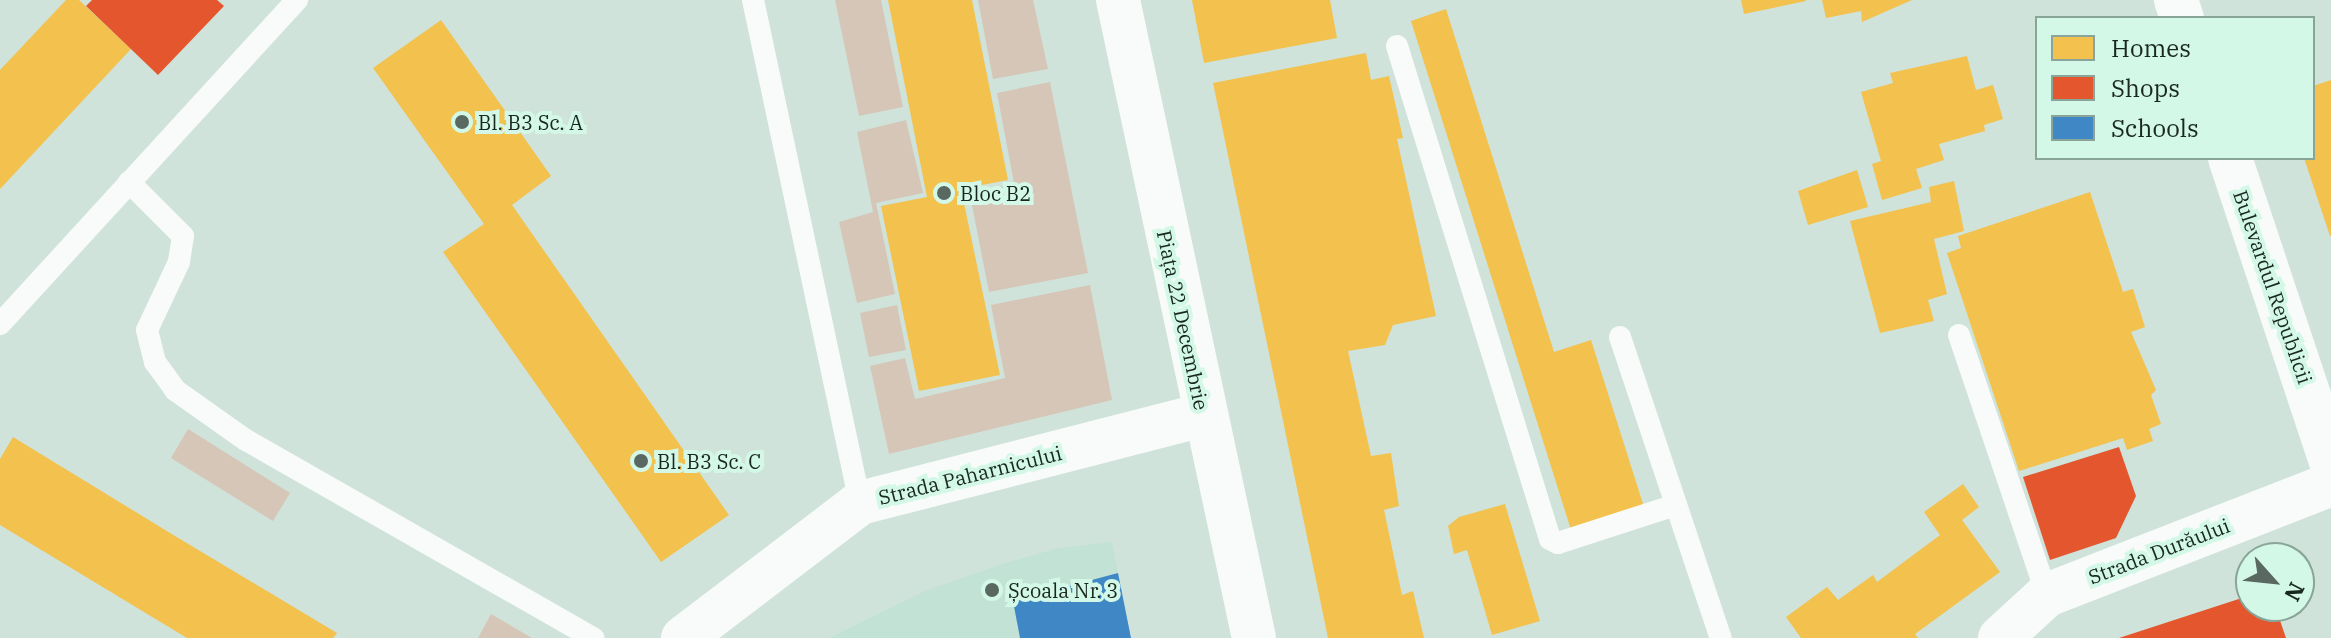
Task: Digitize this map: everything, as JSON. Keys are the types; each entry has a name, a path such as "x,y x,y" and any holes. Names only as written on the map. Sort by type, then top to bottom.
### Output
{"street":[{"name":"Piața 22 Decembrie","path":"1118,0 1203,415 1254,638"},
{"name":"Bulevardul Republicii","path":"2231,160 2321,395 2331,461"},
{"name":"Strada Paharnicului","path":"683,638 860,503 1203,415"},
{"name":"Strada Durăului","path":"2000,638 2047,595 2331,484"}],"lane":[{"path":"0,324 297,0"},
{"path":"753,0 860,503"},
{"path":"1397,46 1550,539 1558,543 1676,505"},
{"path":"129,182 183,236 179,262 147,330 155,362 175,390 246,440 593,638"},
{"path":"1959,335 2047,595"},
{"path":"1620,337 1721,638"}],"shaded area":[{"path":"835,0 881,0 903,107 859,116"},
{"path":"978,0 1033,0 1048,69 993,79"},
{"path":"1050,82 1088,273 989,292 970,195 1014,183 997,93"},
{"path":"906,120 923,193 876,203 895,294 857,303 839,222 873,212 857,132"},
{"path":"1090,285 1112,400 889,454 870,366 905,358 915,399 1005,378 991,305"},
{"path":"897,305 906,350 869,357 860,313"},
{"path":"188,429 290,493 273,521 171,458"},
{"name":"Școala Nr. 3","path":"1112,542 1118,573 1013,601 1020,638 829,638 925,591 1002,564 1059,548"},
{"path":"491,614 532,638 478,638"}],"building: Homes":[{"path":"66,0 79,0 131,49 0,189 0,70"},
{"name":"Bloc B2","path":"888,0 972,0 1008,180 961,189 1000,375 919,391 881,206 927,197"},
{"path":"1192,0 1330,0 1337,38 1204,63"},
{"path":"1741,0 1806,0 1806,1 1744,14"},
{"path":"1822,0 1912,0 1862,22 1861,11 1826,18"},
{"path":"1446,9 1554,352 1591,340 1644,507 1571,530 1411,21"},
{"path":"441,20 551,176 512,205 729,515 661,562 443,252 484,224 373,68"},
{"path":"1366,53 1371,80 1389,76 1403,138 1397,139 1436,316 1393,325 1385,345 1348,351 1371,456 1391,453 1399,506 1384,510 1402,595 1413,591 1424,638 1328,638 1213,83"},
{"path":"1967,56 1976,90 1993,85 2003,119 1984,125 1985,131 1939,144 1944,160 1916,169 1922,188 1882,200 1872,164 1881,161 1861,92 1893,83 1890,73"},
{"path":"2331,80 2331,236 2305,160 2315,160 2315,85"},
{"path":"1857,170 1868,207 1808,225 1798,191"},
{"path":"1954,181 1964,231 1934,239 1947,294 1928,300 1934,321 1880,333 1850,221 1931,202 1929,187"},
{"path":"2090,192 2123,292 2133,289 2145,327 2131,332 2156,390 2151,395 2161,424 2149,429 2153,441 2127,450 2123,438 2019,471 1947,253 1961,248 1958,236"},
{"path":"13,437 337,633 333,638 187,638 0,525 0,459"},
{"path":"1963,484 1979,507 1962,520 2000,572 1915,634 1918,638 1801,638 1786,617 1827,587 1838,600 1873,575 1877,582 1940,535 1924,512"},
{"path":"1505,504 1540,621 1492,635 1467,550 1454,554 1448,526 1459,517"}],"building: Shops":[{"path":"92,0 217,0 224,6 158,75 86,6"},
{"path":"2119,447 2136,496 2116,538 2050,560 2023,477"},
{"path":"2235,600 2235,622 2280,622 2286,638 2119,638"}],"building: Schools":[{"path":"1118,573 1131,638 1020,638 1013,601"}],"place":[{"name":"Bl. B3 Sc. A","path":"462,122"},
{"name":"Bloc B2","path":"944,193"},
{"name":"Bl. B3 Sc. C","path":"641,461"},
{"name":"Școala Nr. 3","path":"992,590"}]}
